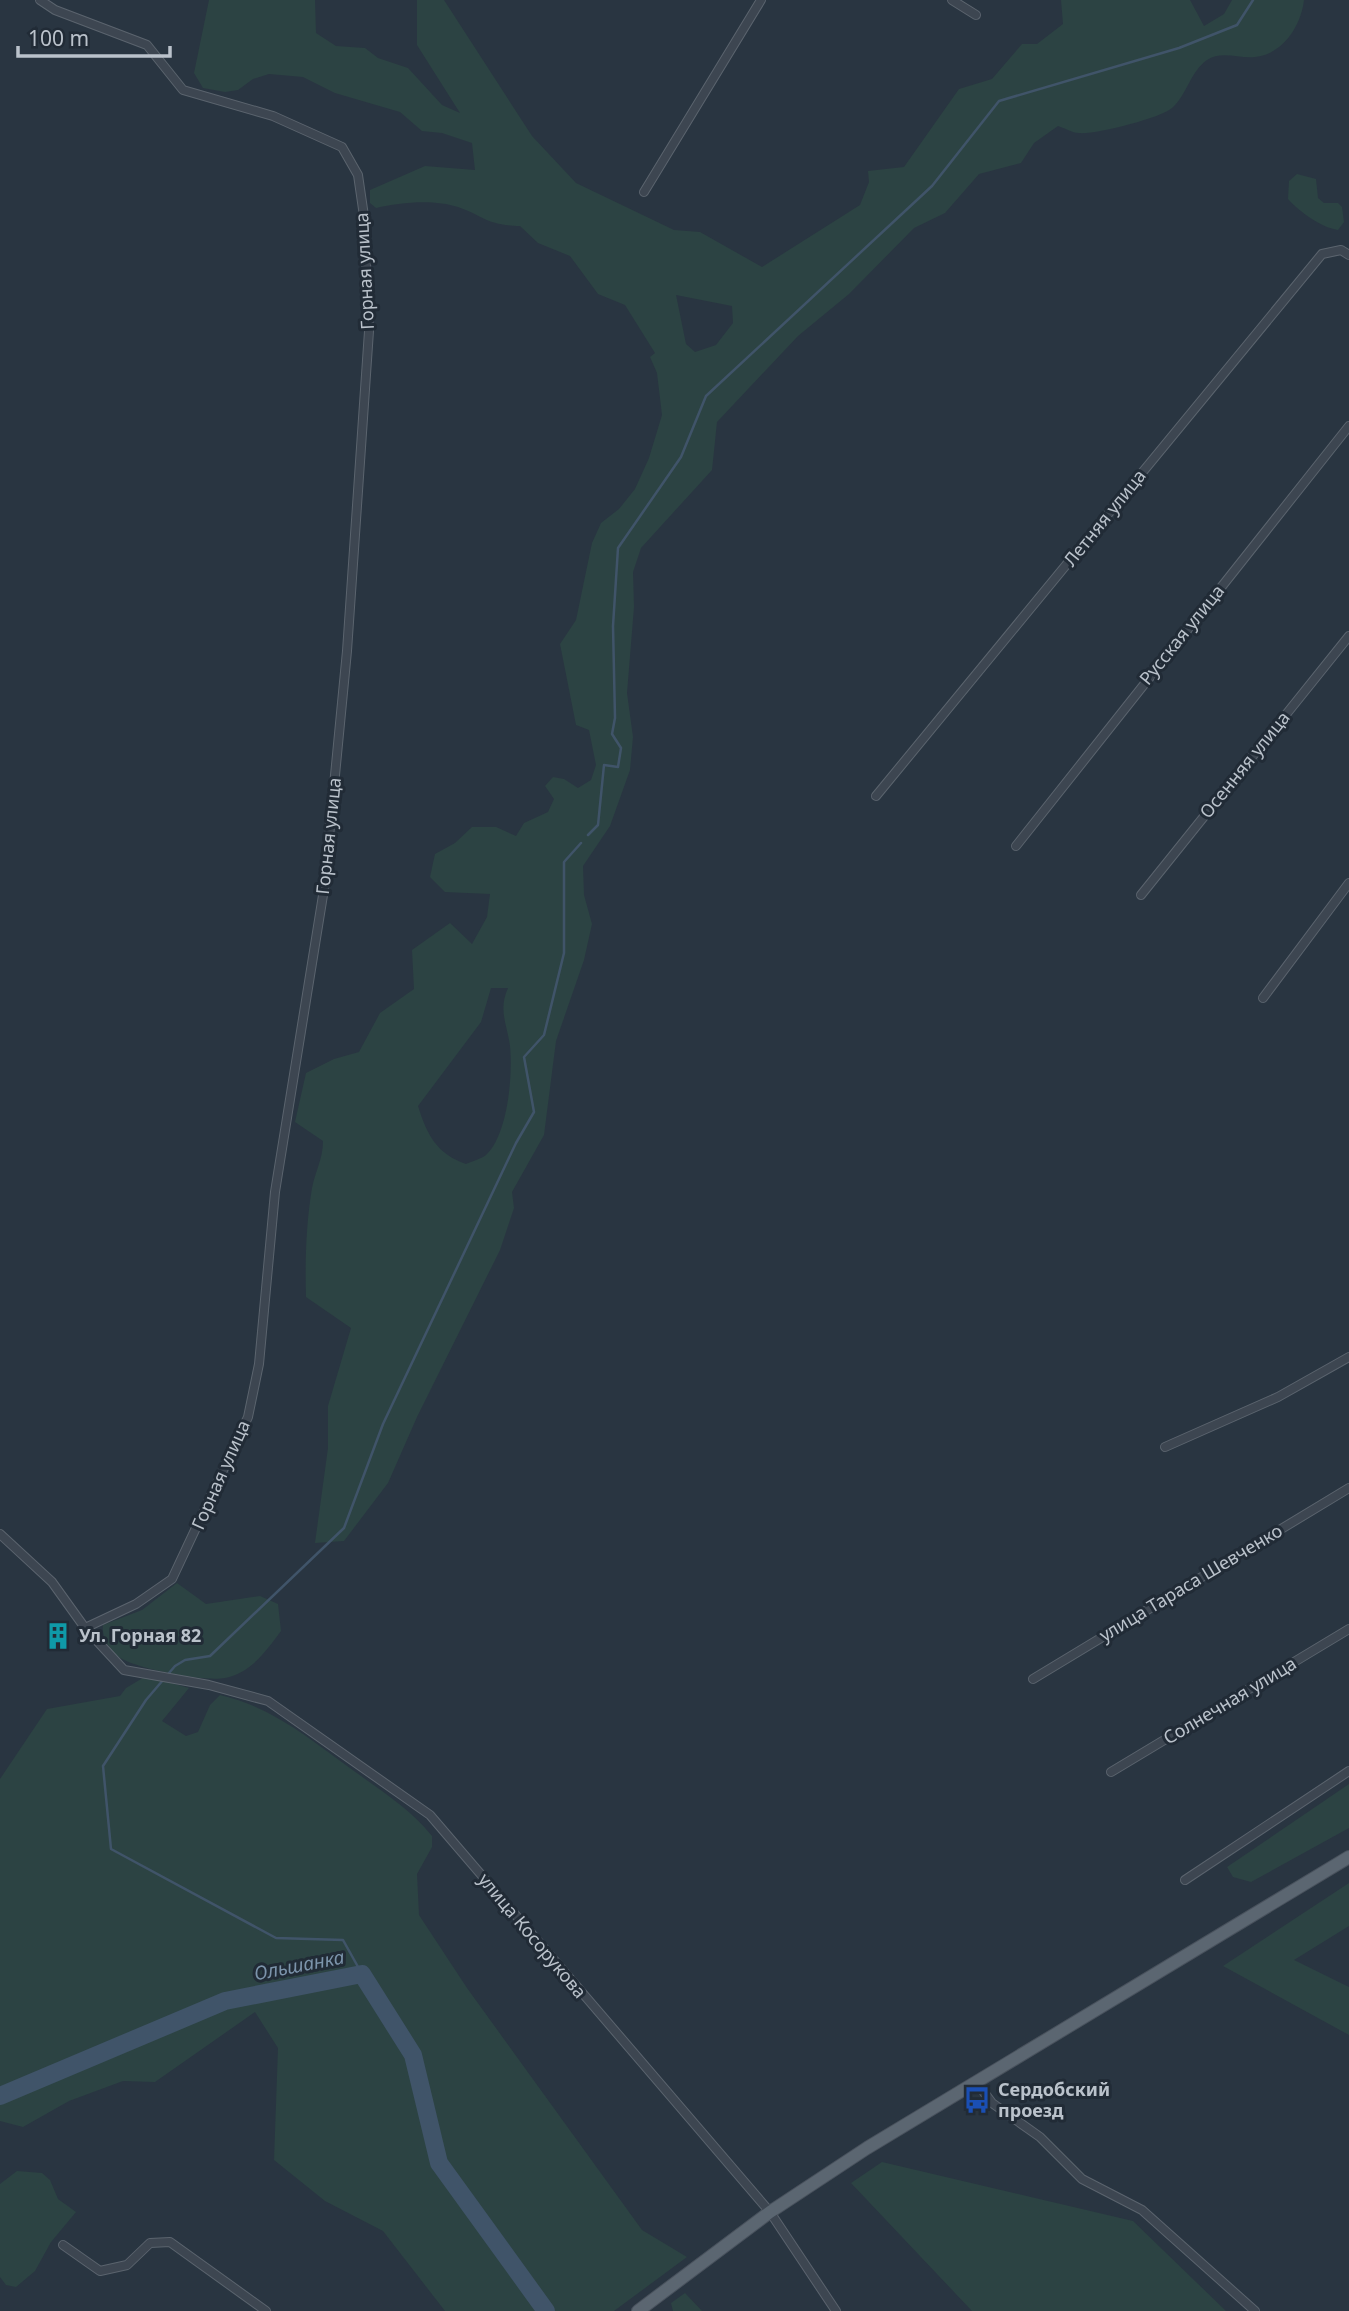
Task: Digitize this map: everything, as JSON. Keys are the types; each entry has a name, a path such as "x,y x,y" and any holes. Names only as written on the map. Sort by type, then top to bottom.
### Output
{"main road":[{"path":"638,2311 770,2212 867,2148 1349,1857"}],"street":[{"name":"Горная улица","path":"40,0 55,10 146,45 183,90 273,116 342,146 358,175 362,203 368,345 348,651 324,889 275,1192 259,1364 248,1417 172,1579 136,1604 85,1628"},
{"path":"644,192 761,0"},
{"path":"952,0 976,15"},
{"name":"Летняя улица","path":"876,796 1322,254 1345,253"},
{"name":"Русская улица","path":"1016,846 1349,426"},
{"name":"Осенняя улица","path":"1141,895 1349,636"},
{"path":"1263,998 1349,883"},
{"path":"1164,1447 1278,1397 1349,1357"},
{"name":"улица Тараса Шевченко","path":"1033,1679 1349,1488"},
{"name":"улица Косорукова","path":"0,1534 51,1582 85,1628 124,1670 144,1671 268,1701 430,1815 770,2212 836,2311"},
{"name":"Солнечная улица","path":"1111,1773 1349,1629"},
{"path":"1185,1881 1349,1771"},
{"path":"977,2083 992,2103 1040,2137 1082,2179 1142,2210 1255,2311"},
{"path":"63,2245 100,2271 127,2265 150,2243 170,2242 266,2311"}],"green space":[{"path":"209,0 315,0 316,33 336,46 365,48 378,58 408,68 442,105 460,113 417,45 417,0 444,0 532,136 576,183 674,230 700,232 762,267 860,205 869,182 868,171 904,167 959,89 992,79 1022,44 1037,44 1063,24 1061,0 1190,0 1204,26 1224,14 1232,0 1304,0 1295,29 1282,45 1265,55 1255,57 1212,57 1196,71 1177,103 1165,112 1127,125 1087,133 1058,126 1034,143 1021,163 979,174 945,213 914,228 849,294 798,336 717,422 712,470 641,548 633,572 634,607 627,693 633,737 630,770 610,826 583,866 584,895 592,924 584,960 556,1041 544,1135 512,1192 514,1208 500,1250 417,1417 388,1483 344,1541 315,1543 328,1448 328,1406 351,1328 306,1297 308,1215 323,1141 295,1122 306,1073 334,1059 359,1052 380,1013 414,989 412,950 450,923 472,944 487,917 490,894 445,892 430,877 435,854 455,843 472,827 496,827 516,836 524,823 548,812 554,799 545,786 553,777 564,779 578,788 591,780 596,765 589,730 576,725 560,644 576,620 592,543 601,523 619,509 635,489 649,458 662,415 657,373 650,357 655,353 625,305 598,294 570,256 538,243 520,226 493,222 449,204 417,202 376,208 370,203 370,190 425,166 475,170 472,143 442,133 422,131 400,112 335,93 303,77 269,74 253,79 238,90 225,92 203,88 194,73","holes":["676,295 732,306 733,323 716,345 695,352 686,344","491,988 508,988 503,1010 510,1046 510,1088 504,1119 493,1146 486,1155 466,1164 448,1155 434,1142 418,1106 481,1022"]},
{"path":"1297,174 1316,179 1318,198 1324,203 1338,203 1342,207 1344,222 1338,230 1311,218 1288,199 1289,181"},
{"path":"177,1583 206,1604 260,1596 278,1604 281,1631 250,1666 225,1678 171,1674 119,1657 109,1647 103,1625 142,1610"},
{"path":"146,1676 189,1688 162,1721 186,1736 198,1732 210,1705 220,1695 239,1700 274,1716 307,1736 396,1801 424,1826 432,1836 432,1847 417,1874 419,1915 467,1988 642,2230 687,2257 614,2311 445,2311 383,2231 325,2201 274,2160 278,2048 255,2012 155,2082 123,2081 69,2101 23,2127 0,2121 0,1779 47,1709 120,1696 126,1688"},
{"path":"1349,1784 1349,1828 1251,1882 1233,1877 1227,1867"},
{"path":"1349,1883 1349,1926 1294,1960 1349,1987 1349,2035 1223,1966"},
{"path":"882,2162 1133,2221 1226,2311 972,2311 851,2183"},
{"path":"17,2171 42,2173 50,2180 58,2199 76,2212 51,2242 35,2271 16,2287 6,2285 0,2277 0,2184"},
{"path":"685,2293 702,2311 673,2311 671,2303"}],"waterway":[{"path":"588,835 598,825 604,765 618,767 621,748 612,734 615,718 613,626 618,548 681,457 706,396 932,186 999,101 1179,48 1237,25 1253,0"},
{"path":"362,1974 343,1940 276,1938 111,1849 103,1766 146,1700 175,1666 185,1660 210,1656 344,1528 383,1424 516,1143 534,1112 524,1057 544,1035 564,953 564,862 581,843"},
{"name":"Ольшанка","path":"0,2096 225,2001 362,1974 413,2055 439,2163 546,2311"}],"place":[{"name":"Ул. Горная 82","path":"58,1636"},
{"name":"Сердобский проезд","path":"977,2100"}]}
